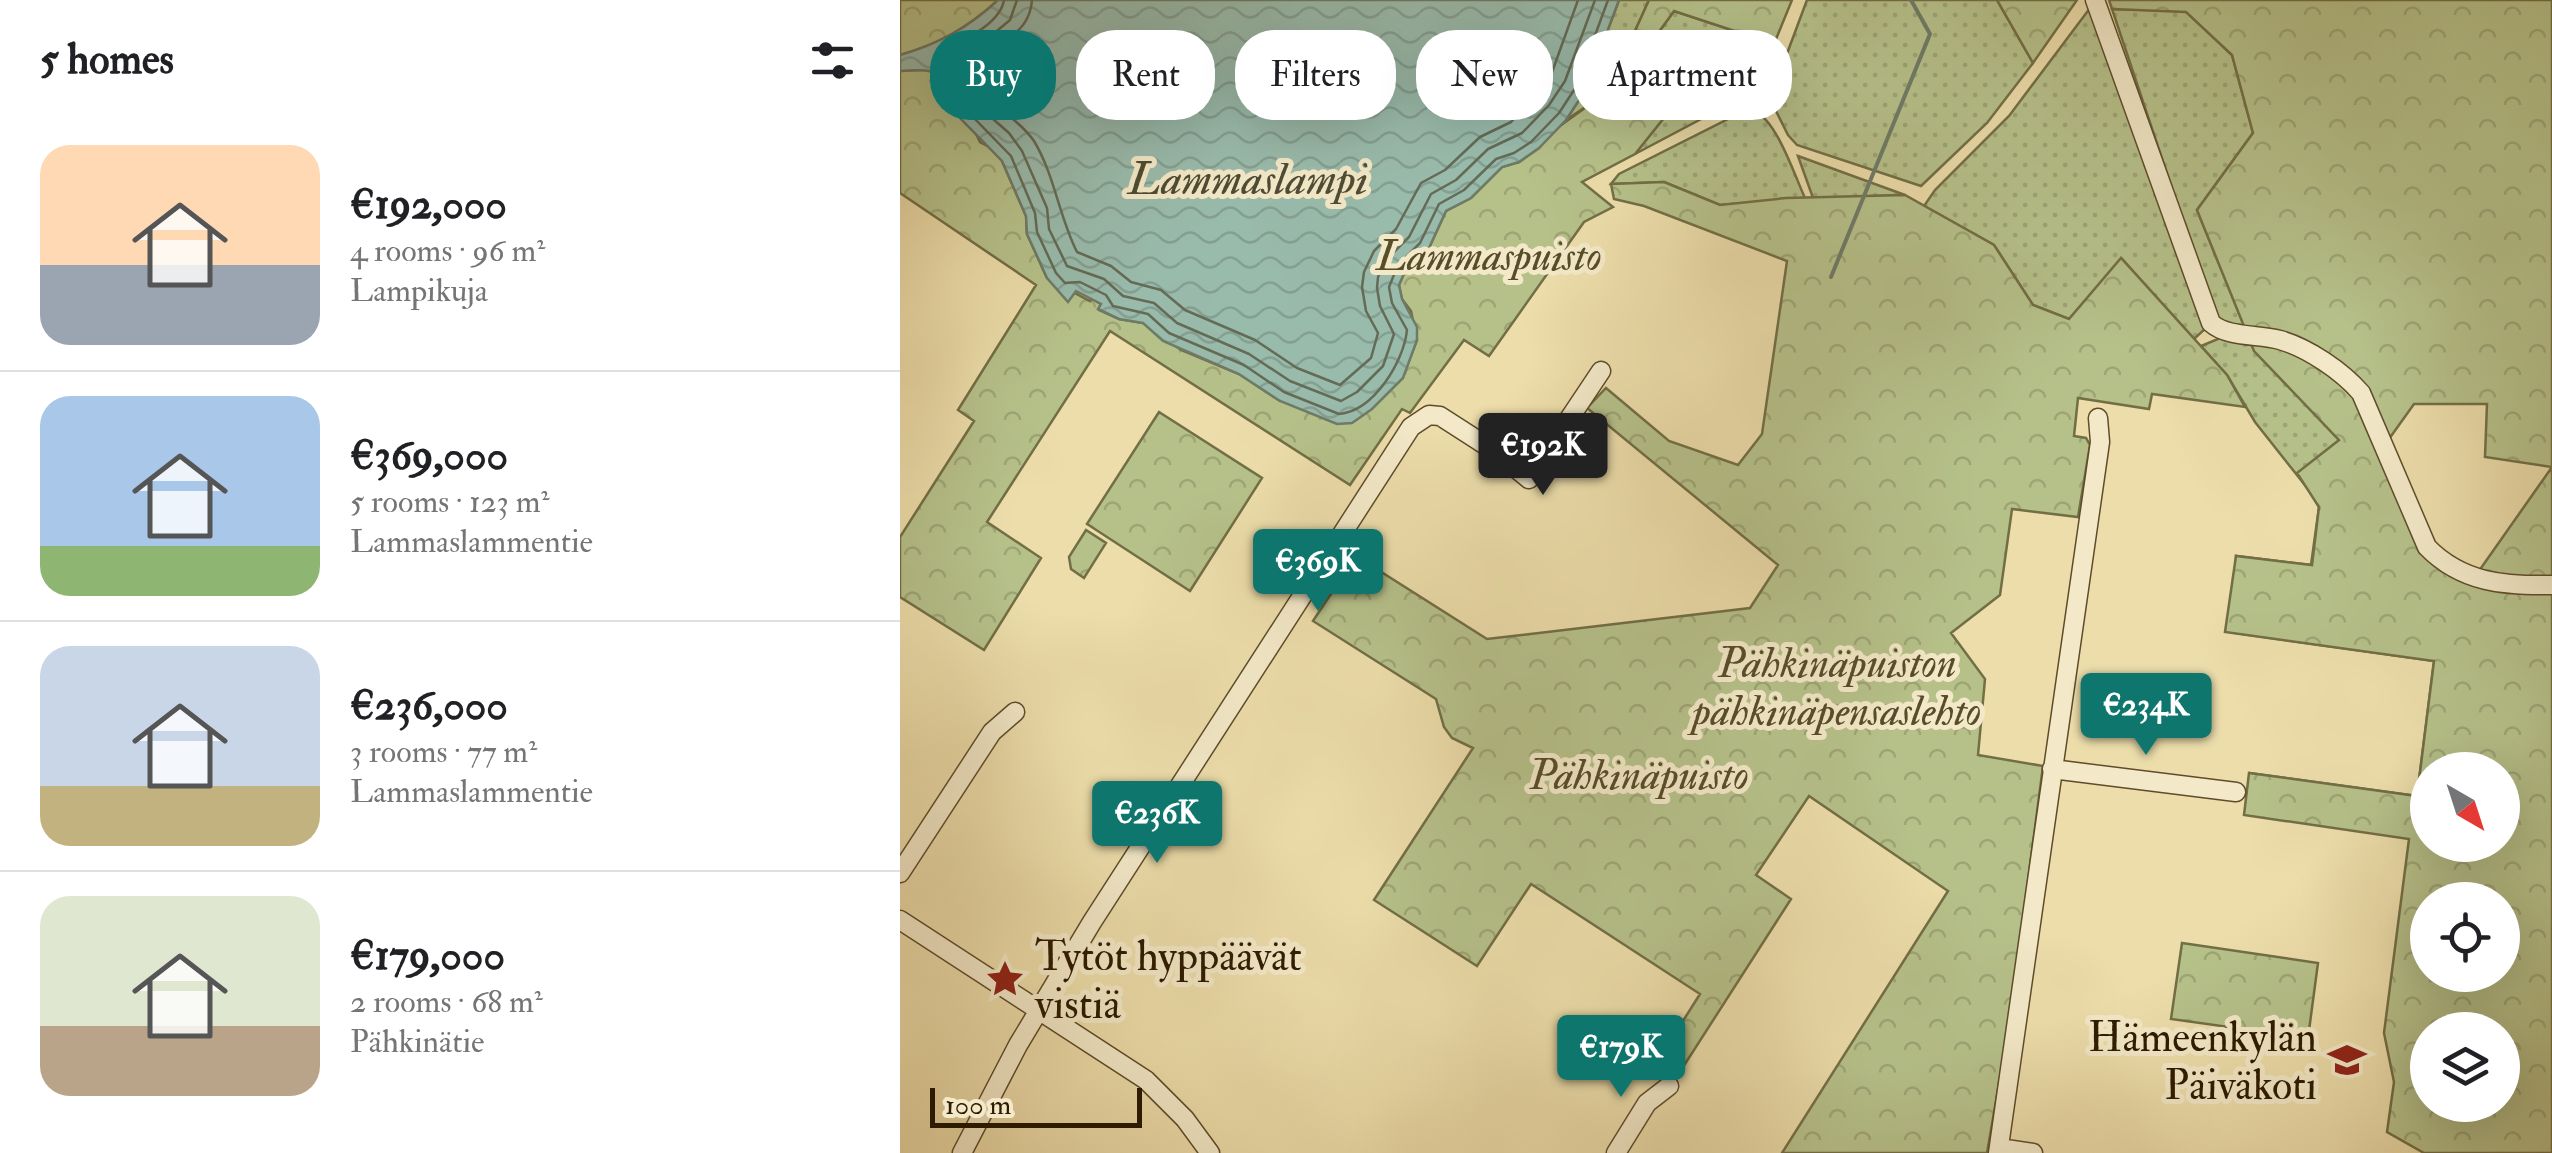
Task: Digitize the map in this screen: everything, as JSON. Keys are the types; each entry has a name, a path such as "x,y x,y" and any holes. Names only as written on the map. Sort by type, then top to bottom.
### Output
{"street":[{"path":"2095,0 2211,323 2221,330 2296,346 2361,392 2428,547 2438,558 2454,570 2495,584 2552,585"},
{"path":"962,1153 1040,1009 1411,427 1429,414 1440,416 1529,479 1601,371"},
{"path":"2033,1153 1998,1150 2100,442 2098,418"},
{"path":"900,873 992,732 1015,712"},
{"path":"2052,770 2236,792"},
{"path":"900,920 1146,1080 1185,1118 1210,1153"},
{"path":"1616,1153 1648,1103 1669,1086"}],"green space":[{"path":"900,0 998,0 959,30 930,30 930,45 900,55"},
{"path":"1619,0 1649,0 1635,30 1608,30"},
{"name":"Lammaspuisto","path":"1649,0 1792,0 1780,30 1732,30 1674,11 1660,30 1635,30"},
{"path":"1807,0 1997,0 2033,63 1987,123 1921,186 1797,145 1788,135 1780,120 1792,120 1792,40"},
{"path":"1997,0 2077,0 2033,63"},
{"path":"2109,0 2552,0 2552,467 2552,1153 2424,1153 2387,1132 2394,1082 2384,1033 2409,839 2244,815 2249,773 2410,795 2410,862 2520,862 2520,752 2423,752 2434,661 2225,632 2236,556 2312,565 2319,507 2297,473 2339,440 2254,351 2197,210 2253,133 2232,55 2186,12 2112,9","holes":["2414,404 2487,404 2485,457 2552,467 2474,578 2427,547 2384,446"]},
{"path":"2090,8 2205,329 2194,339 2122,259 2069,319 2033,305 1994,245 1924,206 2009,116"},
{"path":"2112,9 2186,11 2232,55 2253,133 2197,210 2244,325 2225,324 2214,314"},
{"path":"1674,11 1732,30 1660,30"},
{"name":"Lammaspuisto","path":"930,69 930,120 970,120 980,142 993,149 1002,161 1047,278 1090,301 1092,298 1102,305 1099,310 1143,323 1181,350 1239,374 1280,401 1407,366 1417,340 1411,311 1402,299 1399,285 1406,269 1429,248 1446,211 1471,198 1502,167 1519,162 1539,148 1573,116 1573,120 1662,120 1635,154 1582,182 1613,207 1584,222 1489,356 1464,340 1410,413 1402,409 1350,485 1110,331 987,522 1041,558 984,650 900,597 900,537 974,421 958,410 1036,285 900,193 900,71"},
{"path":"1662,120 1699,120 1635,154"},
{"path":"1726,120 1766,120 1805,198 1720,205 1664,182 1611,184 1619,174"},
{"path":"1798,156 1905,195 1813,198"},
{"name":"Pähkinäpuisto","path":"1664,182 1720,205 1786,198 1905,195 1994,245 2033,305 2069,319 2121,258 2227,375 2245,407 2152,394 2149,409 2078,398 2074,436 2086,438 2090,445 2078,517 2012,509 2000,595 1951,633 1985,679 1978,755 2043,766 2010,1020 1987,1153 1782,1153 1948,891 1809,796 1756,875 1791,899 1685,1064 1664,1051 1700,994 1531,884 1477,966 1374,900 1473,748 1452,738 1444,727 1436,699 1313,621 1356,556 1487,639 1750,608 1778,565 1587,408 1606,388 1669,441 1738,465 1762,434 1787,261 1644,206 1614,199 1611,184"},
{"path":"2225,336 2249,338 2255,351 2339,440 2454,577 2430,752 2423,752 2434,661 2235,633 2236,556 2311,565 2319,507 2255,422 2227,375 2201,346"},
{"path":"1159,412 1262,478 1190,591 1087,524"},
{"path":"1086,530 1106,543 1084,578 1071,569 1069,557"},
{"path":"2249,773 2410,795 2410,819"},
{"path":"2182,943 2318,963 2308,1038 2171,1019"}],"water":[{"name":"Lammaslampi","path":"998,0 1619,0 1608,30 1573,30 1573,109 1566,120 1539,148 1519,162 1502,167 1471,198 1446,211 1429,248 1406,269 1399,285 1417,327 1417,340 1403,378 1352,423 1337,424 1280,401 1239,374 1163,341 1143,323 1119,319 1098,309 1101,304 1076,291 1068,302 1047,278 1002,161 962,120 1056,120 1056,30 959,30"},
{"name":"Lammaslampi","path":"928,46 930,71 900,71 900,55"}],"waterway":[{"path":"1831,277 1930,34 1911,0"}],"place":[{"name":"Tytöt hyppäävät vistiä","path":"1005,979"},
{"name":"Hämeenkylän Päiväkoti","path":"2347,1060"}],"park label":[{"name":"Pähkinäpuiston pähkinäpensaslehto","path":"1837,686"}]}
